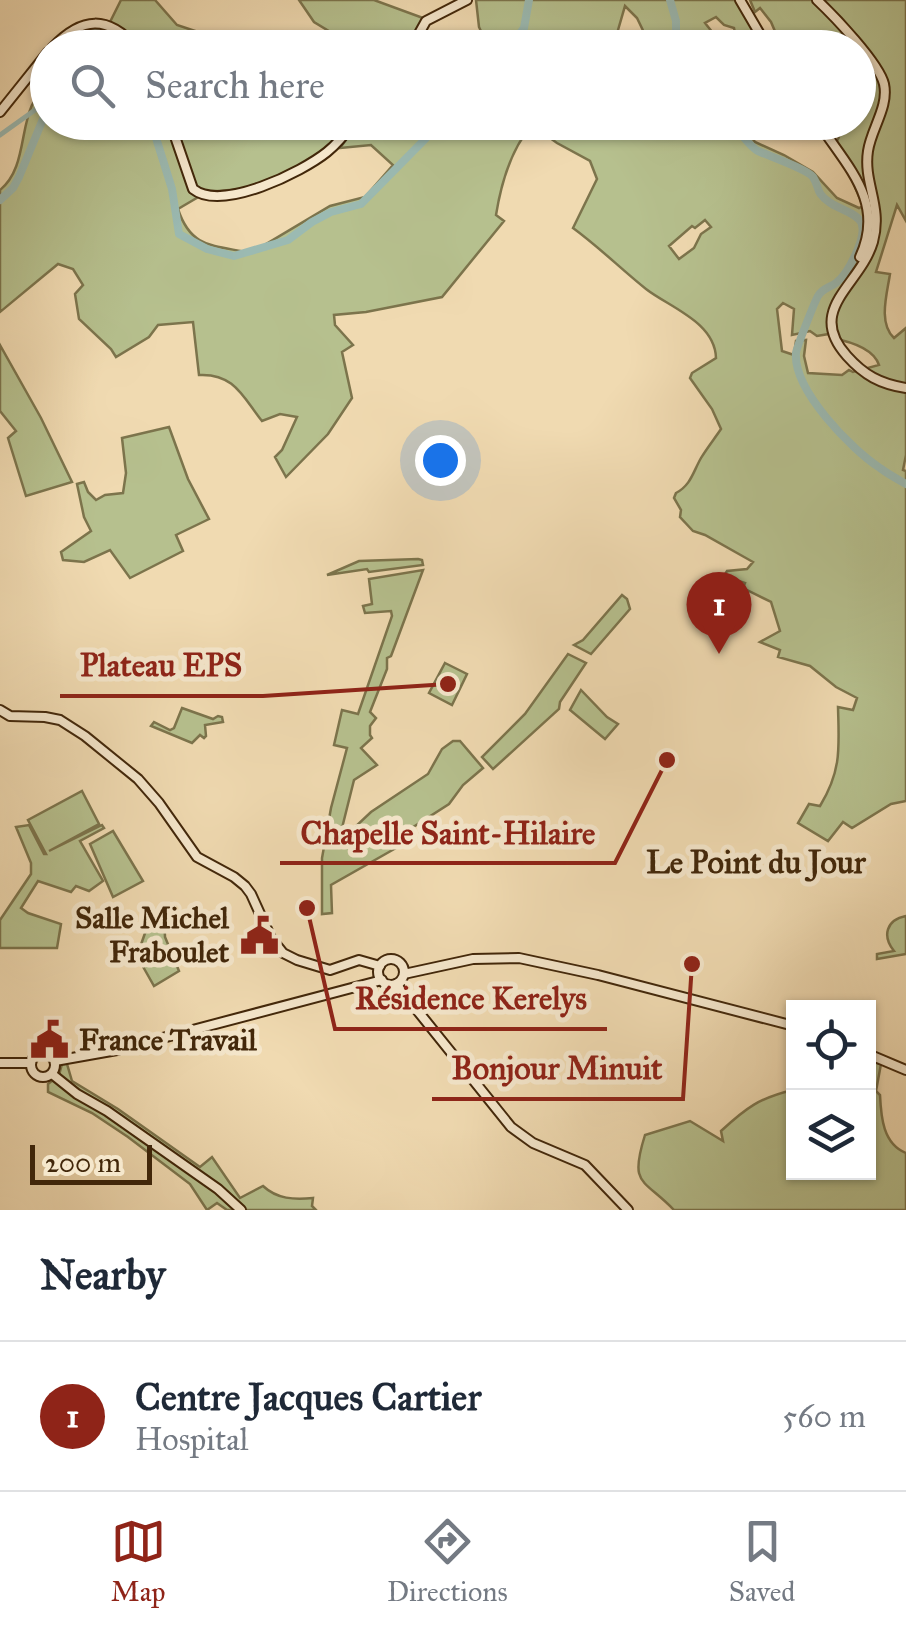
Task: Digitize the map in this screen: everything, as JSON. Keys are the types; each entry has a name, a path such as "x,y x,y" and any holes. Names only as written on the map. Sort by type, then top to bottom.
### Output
{"main road":[{"path":"421,30 426,21 467,0"},
{"path":"740,0 757,30"},
{"path":"818,0 844,30"},
{"path":"76,30 102,23 118,30"},
{"path":"876,68 884,88 876,127"},
{"path":"0,112 30,76"},
{"path":"176,140 194,189 208,196 252,189 288,176 328,152 338,140"},
{"path":"831,140 861,186 870,221 863,252 844,292"},
{"path":"871,140 867,165 876,209 875,232 872,246 838,298 831,317 834,339 862,372 906,388"},
{"path":"0,710 10,716 60,720 138,779 198,858 246,886 283,954 330,970 359,960 380,966"},
{"path":"404,974 444,963 519,958 786,1024"},
{"path":"394,959 401,963 404,974 396,984 386,984 379,973 380,966 394,959"},
{"path":"55,1062 132,1046 382,980"},
{"path":"396,984 510,1127 533,1143 573,1159 626,1210"},
{"path":"44,1053 55,1062 52,1074 46,1078 32,1071 36,1055 44,1053"},
{"path":"876,1057 906,1070"},
{"path":"0,1063 31,1063"},
{"path":"52,1074 77,1094 108,1110 241,1210"}],"green space":[{"path":"121,0 155,0 177,25 192,30 103,30"},
{"path":"299,0 374,0 423,18 417,30 327,30 314,22"},
{"path":"476,0 737,0 754,30 734,30 716,17 705,23 711,30 643,30 625,6 618,30 479,27"},
{"path":"750,0 906,0 906,221 897,205 876,272 890,274 885,308 889,332 894,338 906,328 906,801 891,804 852,828 843,822 828,841 798,823 809,804 820,806 827,793 838,758 838,707 853,710 857,698 810,666 778,657 780,650 760,642 780,631 771,602 743,588 745,583 724,576 727,571 747,569 753,562 693,531 680,517 676,493 688,482 721,429 690,378 716,358 714,345 699,325 646,289 573,228 597,179 590,161 553,140 754,140 813,172 837,198 859,208 863,206 847,168 833,149 838,140 876,140 876,30 774,30 760,8 755,12","holes":["705,220 711,227 679,259 669,246","783,303 794,309 792,335 810,331 817,336 829,334 866,349 879,365 849,370 842,375 808,373 806,340 796,341 794,355 782,351 777,309"]},
{"path":"30,110 30,140 335,140 326,151 289,174 241,189 207,192 178,209 197,238 251,253 330,206 365,197 393,165 371,145 340,148 346,140 522,140 504,179 496,215 504,221 442,297 334,315 335,325 353,345 342,352 352,398 328,434 286,477 275,457 297,417 280,414 262,421 229,382 199,375 193,322 158,325 149,337 116,357 79,319 75,294 83,285 73,269 58,264 0,312 0,190 14,172"},
{"path":"0,345 72,482 26,496 8,438 16,431 0,411"},
{"path":"169,427 188,479 209,519 176,535 183,551 130,578 110,550 84,562 63,560 61,552 91,531 77,484 84,482 96,500 123,493 126,473 122,438"},
{"path":"418,559 423,565 327,575 359,561"},
{"path":"423,570 370,712 376,718 370,726 372,738 361,748 377,765 354,780 342,828 352,830 371,812 428,774 442,749 453,741 460,741 483,768 449,804 393,840 396,848 331,885 332,913 322,914 322,858 347,748 334,745 342,710 358,714 392,616 391,611 365,613 363,606 372,604 369,579"},
{"path":"622,595 630,609 591,654 574,645 583,640"},
{"path":"568,654 586,663 559,709 493,769 482,757 525,714"},
{"path":"445,663 467,674 452,705 429,693"},
{"path":"581,690 618,724 605,739 570,710"},
{"path":"182,708 213,719 222,717 223,722 205,725 206,736 200,735 192,743 151,726 154,722 170,730 174,728"},
{"path":"82,791 99,824 49,851 102,825 104,828 80,841 103,881 89,891 76,886 71,892 38,881 21,908 61,924 57,948 0,948 0,920 31,874 31,863 16,827 29,825 46,854 28,820"},
{"path":"113,831 143,881 113,897 90,844"},
{"path":"164,912 165,937 179,971 154,986 137,956 151,916"},
{"path":"906,916 906,954 877,959 877,954 894,951 888,929"},
{"path":"876,1063 881,1064 876,1091"},
{"path":"62,1064 67,1064 72,1081 200,1167 212,1157 240,1198 263,1186 286,1198 313,1198 316,1210 227,1210 217,1203 207,1210 190,1184 128,1137 92,1113 48,1092 48,1084 59,1075"},
{"path":"876,1091 888,1136 906,1153 906,1210 674,1210 642,1180 638,1164 645,1135 690,1121 723,1141 721,1131 746,1110 786,1092 786,1180 876,1180"}],"waterway":[{"path":"522,30 529,0"},
{"path":"670,0 676,30"},
{"path":"103,30 110,30"},
{"path":"0,135 30,114"},
{"path":"0,200 13,188 34,140"},
{"path":"157,140 172,189 179,234 207,249 234,256 288,240 331,212 361,204 424,140"},
{"path":"746,140 758,151 809,174 825,199 861,222 862,236 851,263 841,278 816,300 796,353 798,368 814,401 840,433 868,459 906,484"}],"place":[{"name":"Centre Jacques Cartier","path":"719,654"},
{"name":"Plateau EPS","path":"448,684"},
{"name":"Chapelle Saint-Hilaire","path":"667,760"},
{"name":"Résidence Kerelys","path":"307,908"},
{"name":"Salle Michel Fraboulet","path":"259,935"},
{"name":"Bonjour Minuit","path":"692,964"},
{"name":"France Travail","path":"49,1040"}],"district":[{"name":"Le Point du Jour","path":"756,862"}]}
